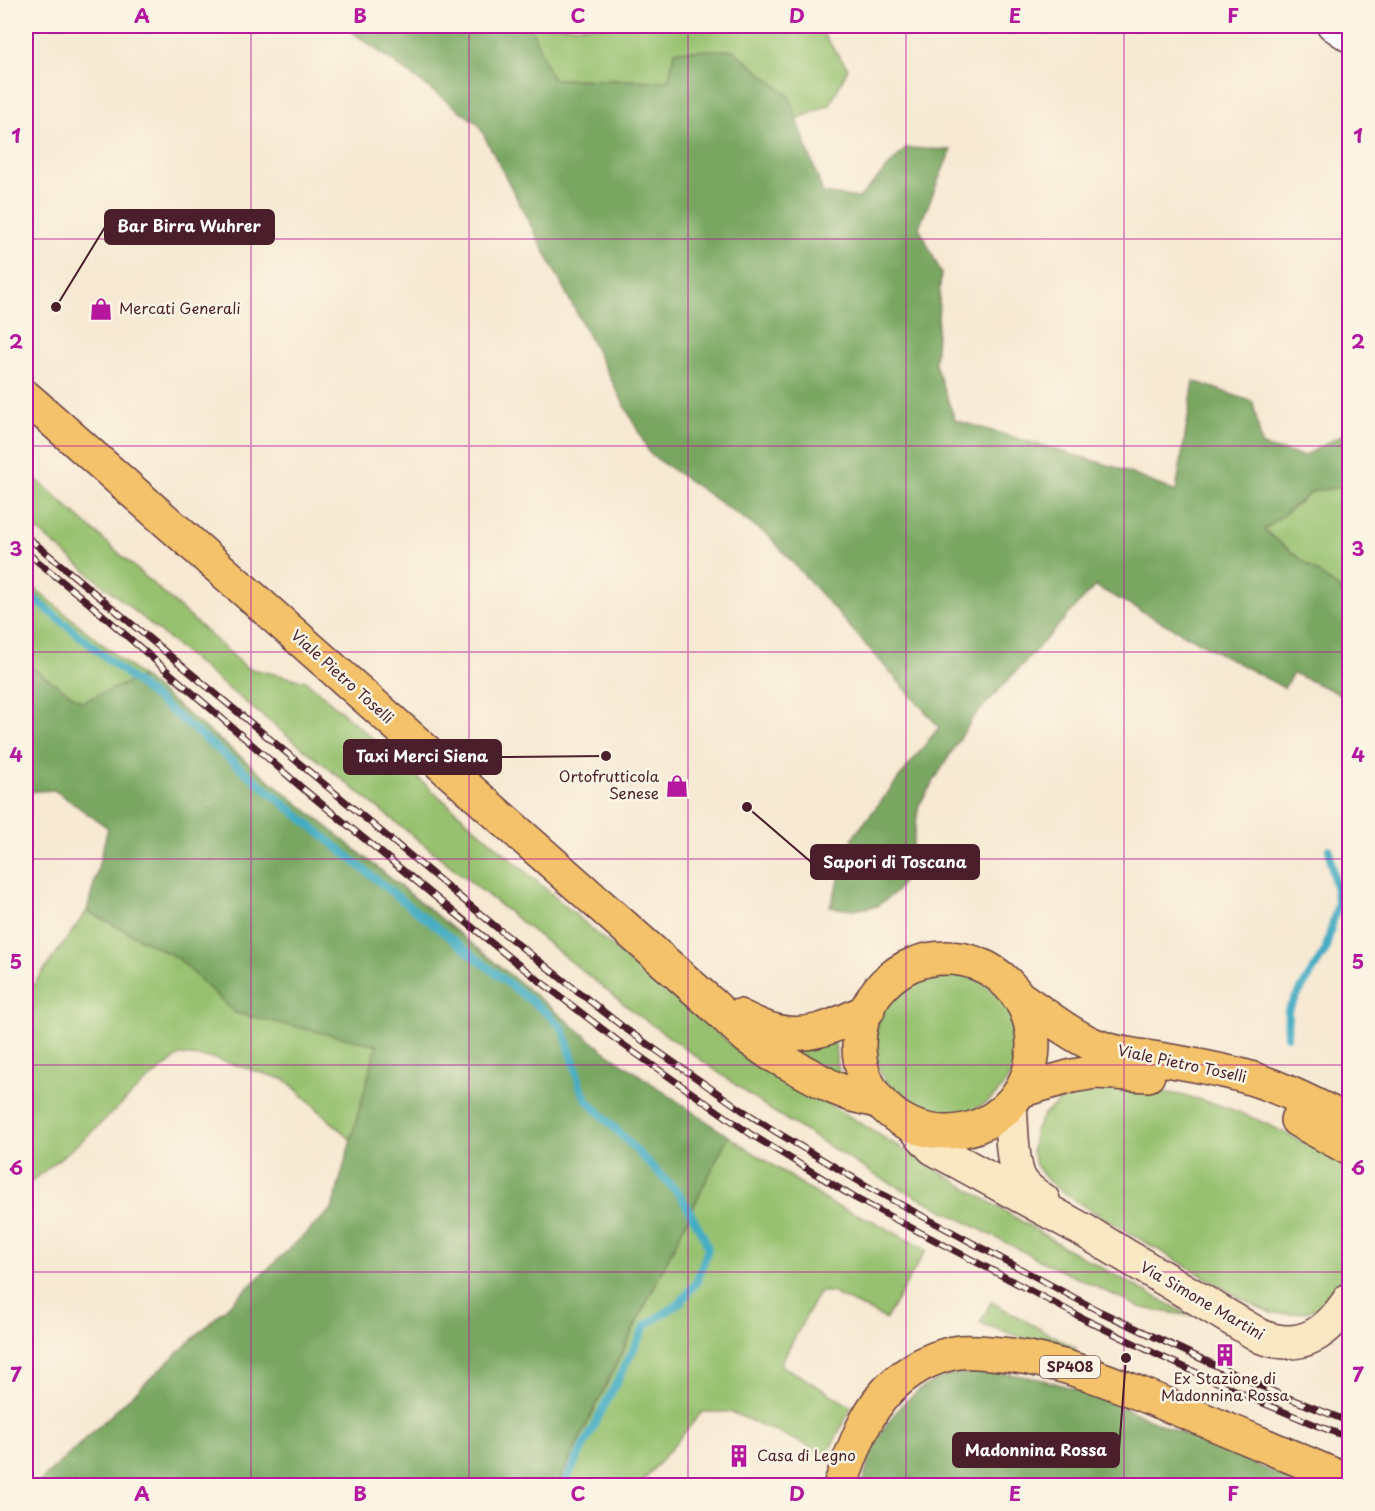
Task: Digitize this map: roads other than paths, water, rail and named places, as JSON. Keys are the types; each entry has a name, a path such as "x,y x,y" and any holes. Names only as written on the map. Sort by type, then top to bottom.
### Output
{"main road":[{"name":"Viale Pietro Toselli","path":"26,397 747,1036 771,1054 832,1087 877,1101"},
{"name":"Viale Pietro Toselli","path":"1017,1097 1030,1071 1034,1042 1030,1022 1019,997 1007,981 986,967 967,959 951,957 914,964 883,984 874,997 861,1029 859,1043 864,1076 868,1088 877,1101 888,1112 913,1126 948,1131 963,1129 992,1119 1017,1097 1082,1074 1120,1072 1161,1077 1207,1087 1261,1104 1293,1118 1350,1149"},
{"name":"Viale Pietro Toselli","path":"1019,997 1078,1036 1100,1047 1259,1081 1297,1096 1350,1122"},
{"name":"Viale Pietro Toselli","path":"713,1005 771,1030 792,1034 823,1030 868,1010"},
{"name":"SP408","path":"840,1485 862,1429 876,1405 892,1386 908,1373 926,1363 963,1352 1019,1356 1079,1370 1245,1436 1350,1482"}],"street":[{"path":"1331,26 1350,39"},
{"name":"Via Simone Martini","path":"1017,1097 1014,1155 1017,1174 1022,1183 1031,1191 1083,1230"},
{"name":"Via Simone Martini","path":"913,1126 933,1148 1083,1230 1251,1332 1270,1340 1290,1342 1313,1336 1329,1326 1344,1307"}],"waterway":[{"path":"26,592 389,890 549,1015 563,1029 580,1087 587,1100 681,1196 704,1237 708,1249 697,1281 680,1303 646,1325 563,1486"},
{"path":"1287,1036 1288,1010 1325,951 1338,903 1329,849"}],"railway":[{"path":"26,536 496,927 623,1027 742,1110 872,1189 1099,1311 1281,1395 1350,1422"},
{"path":"26,552 90,604 301,787 510,958 618,1041 752,1135 855,1198 1086,1320 1263,1403 1350,1438"}],"place":[{"name":"Bar Birra Wuhrer","path":"56,307"},
{"name":"Mercati Generali","path":"101,309"},
{"name":"Taxi Merci Siena","path":"606,756"},
{"name":"Ortofrutticola Senese","path":"677,786"},
{"name":"Sapori di Toscana","path":"747,807"},
{"name":"Ex Stazione di Madonnina Rossa","path":"1225,1355"},
{"name":"Madonnina Rossa","path":"1126,1358"},
{"name":"Casa di Legno","path":"739,1456"}]}
